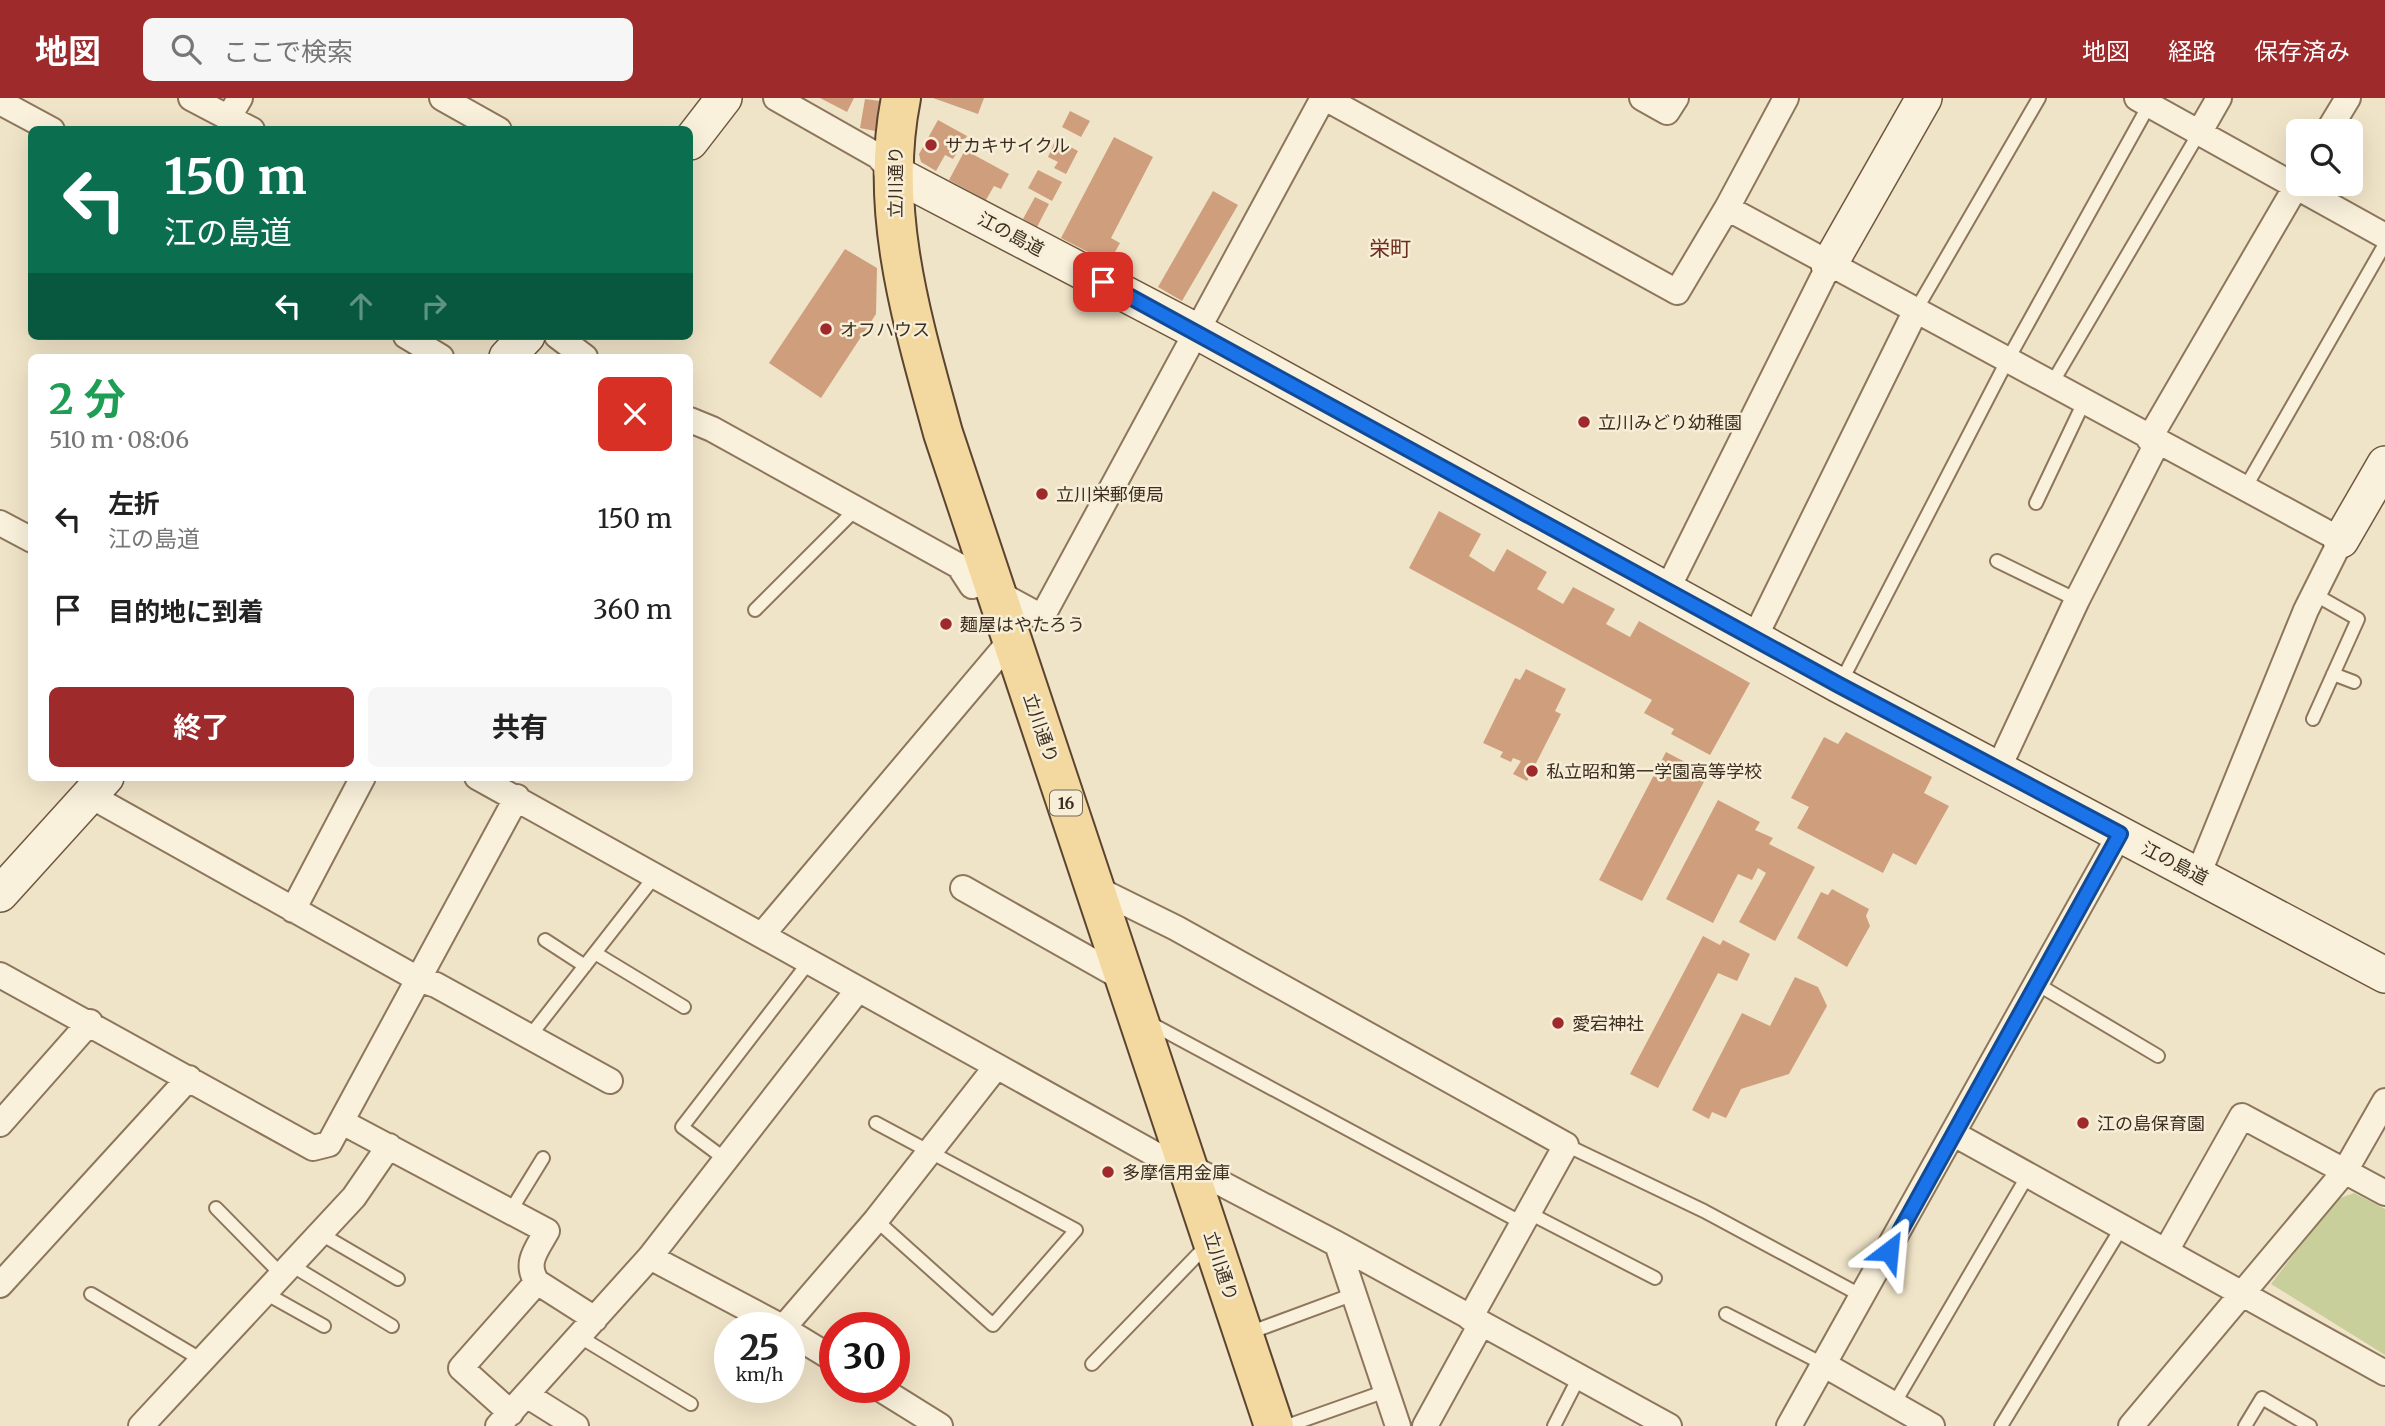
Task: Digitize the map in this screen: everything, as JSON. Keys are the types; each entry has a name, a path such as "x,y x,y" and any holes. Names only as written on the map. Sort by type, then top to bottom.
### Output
{"main road":[{"name":"立川通り","path":"901,98 892,172 895,225 919,344 943,433 1190,1167 1274,1426"}],"street":[{"path":"191,98 235,108 249,126"},
{"path":"442,98 492,126"},
{"path":"693,138 724,98"},
{"path":"776,98 877,156 892,172"},
{"path":"693,421 712,429 959,566 972,586 994,586 1042,617 1324,98 1676,292 1727,208 1786,98"},
{"path":"1642,98 1667,112 1676,98"},
{"path":"1666,592 1829,265 1924,98"},
{"path":"2199,133 2219,98"},
{"path":"2335,119 2348,98"},
{"path":"2143,101 2286,179"},
{"path":"0,102 45,126"},
{"name":"江の島道","path":"892,172 1196,331 1666,592 2385,975"},
{"path":"1998,769 2153,441 2291,196"},
{"path":"2316,196 2385,236"},
{"path":"1727,208 2083,404 2341,540"},
{"path":"1754,639 1916,310"},
{"path":"413,340 436,354"},
{"path":"510,354 523,340"},
{"path":"562,340 581,354"},
{"path":"2199,875 2314,594 2341,540 2385,464"},
{"path":"0,523 28,538"},
{"path":"762,935 1012,640"},
{"path":"293,910 361,781"},
{"path":"485,781 1160,1157 1190,1167 1338,1244 1669,1426"},
{"path":"0,894 98,786 293,910 418,979 436,985 530,1036 610,1082"},
{"path":"0,975 90,1022 313,1148 329,1144 517,797"},
{"path":"1789,1426 1864,1297 2120,834"},
{"path":"963,888 1126,980"},
{"path":"1095,888 1176,928 1566,1145 1424,1426"},
{"path":"512,1412 650,1257 857,990"},
{"path":"0,1124 90,1022"},
{"path":"797,1312 876,1220 996,1067"},
{"path":"0,1285 189,1078"},
{"path":"2132,1426 2345,1171 2385,1101"},
{"path":"2166,1251 2242,1116 2385,1193"},
{"path":"342,1122 547,1231 530,1263 537,1282 588,1328"},
{"path":"1954,1134 2385,1373"},
{"path":"151,1424 202,1360 354,1198 388,1146"},
{"path":"1338,1244 1398,1426"},
{"path":"650,1257 753,1312"},
{"path":"537,1282 461,1368 512,1412 576,1426"},
{"path":"1823,1364 1932,1426"},
{"path":"903,1403 940,1426"}],"lane":[{"path":"1916,310 2039,98"},
{"path":"1839,685 2143,101"},
{"path":"2050,385 2199,133"},
{"path":"2244,489 2385,244"},
{"path":"2036,503 2083,404"},
{"path":"755,610 855,510"},
{"path":"1997,561 2077,600"},
{"path":"2314,594 2358,619 2314,719"},
{"path":"2333,674 2354,682"},
{"path":"530,1036 655,876"},
{"path":"545,940 585,966"},
{"path":"595,953 684,1007"},
{"path":"726,1159 682,1127 809,962"},
{"path":"2037,984 2158,1056"},
{"path":"1138,1017 1527,1219 1655,1278"},
{"path":"876,1123 1076,1230 993,1325 876,1220"},
{"path":"1566,1145 1704,1211 1864,1297"},
{"path":"510,1210 543,1157"},
{"path":"1894,1404 2028,1175"},
{"path":"216,1208 287,1270 392,1326"},
{"path":"2001,1426 2122,1227"},
{"path":"321,1234 398,1279"},
{"path":"1092,1364 1212,1239"},
{"path":"265,1293 324,1326"},
{"path":"91,1294 202,1360"},
{"path":"1243,1335 1354,1294"},
{"path":"1726,1314 1823,1364"},
{"path":"588,1328 691,1405"},
{"path":"1554,1426 1579,1377"},
{"path":"1287,1426 1387,1391"},
{"path":"2245,1426 2262,1398 2310,1426"}],"green space":[{"path":"2354,1193 2385,1209 2385,1355 2271,1284 2335,1200"}],"building":[{"path":"820,98 854,98 847,112"},
{"path":"933,98 984,98 978,114"},
{"path":"865,99 880,101 875,131 860,128"},
{"path":"1070,111 1090,121 1081,137 1062,127"},
{"path":"938,120 967,136 953,159 945,155 936,171 921,162 919,154"},
{"path":"1114,137 1153,157 1111,238 1120,243 1109,263 1061,238"},
{"path":"1056,139 1078,151 1066,174 1054,168 1058,162 1048,157"},
{"path":"965,150 1009,174 1001,189 994,186 986,200 949,180"},
{"path":"1038,170 1062,182 1052,201 1028,188"},
{"path":"1213,191 1238,205 1182,301 1158,287"},
{"path":"1035,197 1049,204 1037,227 1023,219"},
{"path":"845,249 877,268 876,314 821,398 769,363"},
{"path":"1439,511 1481,534 1469,556 1494,572 1507,549 1547,572 1537,589 1563,604 1573,587 1615,609 1606,624 1630,637 1639,621 1750,683 1710,755 1671,734 1674,729 1644,713 1652,700 1409,568"},
{"path":"1526,669 1566,689 1555,711 1561,714 1527,781 1513,774 1521,761 1513,758 1511,762 1500,757 1503,752 1483,743 1515,678 1520,680"},
{"path":"1846,732 1932,777 1924,793 1949,806 1916,865 1893,853 1883,873 1797,828 1809,807 1791,798 1824,737 1838,744"},
{"path":"1666,752 1708,774 1642,901 1599,880"},
{"path":"1718,800 1760,822 1755,830 1773,838 1769,844 1815,867 1775,941 1739,922 1766,873 1758,868 1752,880 1738,874 1713,923 1666,899"},
{"path":"1832,889 1869,909 1866,916 1870,926 1847,967 1797,938 1821,892 1828,895"},
{"path":"1703,936 1720,945 1723,940 1750,954 1737,981 1718,973 1658,1088 1630,1074"},
{"path":"1795,977 1818,987 1827,1006 1789,1074 1741,1089 1726,1118 1712,1112 1709,1119 1692,1110 1742,1013 1770,1026"}],"place":[{"name":"サカキサイクル","path":"931,145"},
{"name":"オフハウス","path":"826,329"},
{"name":"立川みどり幼稚園","path":"1584,422"},
{"name":"立川栄郵便局","path":"1042,494"},
{"name":"麺屋はやたろう","path":"946,624"},
{"name":"私立昭和第一学園高等学校","path":"1532,771"},
{"name":"愛宕神社","path":"1558,1023"},
{"name":"江の島保育園","path":"2083,1123"},
{"name":"多摩信用金庫","path":"1108,1172"}],"district":[{"name":"栄町","path":"1390,248"}],"route":[{"path":"1103,282 1666,592 2120,834 1889,1251"}]}
